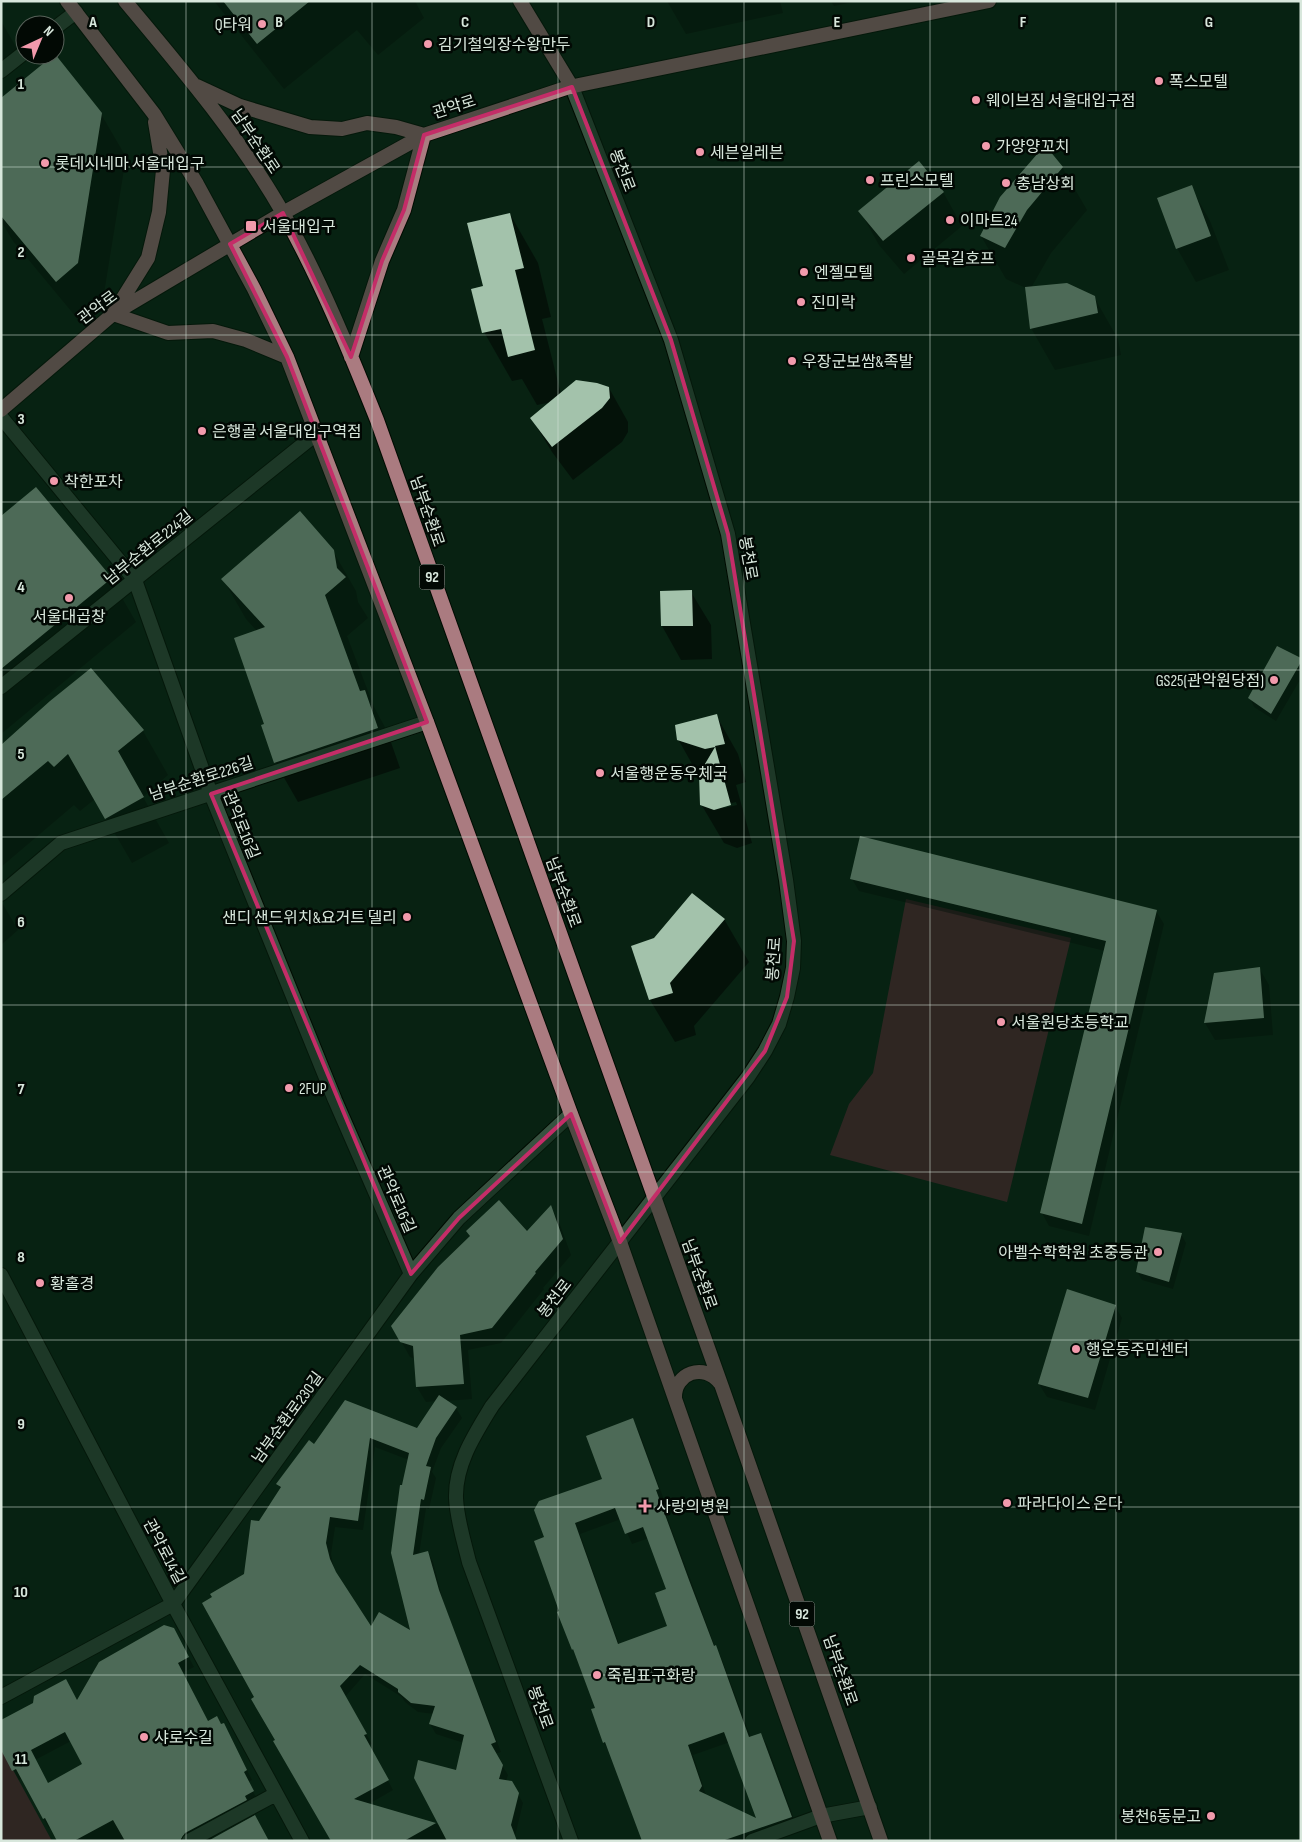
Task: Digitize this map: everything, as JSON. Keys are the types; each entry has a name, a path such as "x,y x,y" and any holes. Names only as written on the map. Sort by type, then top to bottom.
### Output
{"main road":[{"name":"남부순환로","path":"125,1 196,86 245,153 283,213 308,261 352,356 377,420 655,1197 882,1841"},
{"name":"봉천로","path":"520,1 572,87"},
{"name":"관악로","path":"1,410 113,314 283,213 424,135 572,87 989,1"},
{"path":"72,6 154,114 197,184 254,289 287,357 427,722 620,1242 830,1841"},
{"path":"196,86 240,106 310,127 342,129 367,123 396,127 424,135 404,210 382,261 352,356"},
{"path":"154,114 163,170 159,212 148,258 113,314 168,333 213,331 246,340 287,357"},
{"path":"676,1404 675,1389 679,1382 691,1372 706,1372 713,1376 722,1387"}],"street":[{"path":"1,71 15,60"},
{"name":"봉천로","path":"571,1841 469,1562 459,1523 456,1491 459,1472 468,1446 492,1406 748,1077 766,1051 779,1024 788,997 793,968 794,941 782,850 728,534 671,340 572,87"},
{"name":"관악로16길","path":"1,417 135,580 211,794 335,1100 411,1274"},
{"name":"남부순환로224길","path":"1,687 316,434"},
{"name":"남부순환로226길","path":"1,894 61,843 427,722"},
{"name":"남부순환로230길","path":"1,1697 173,1604 411,1274 459,1218 571,1114"},
{"name":"관악로14길","path":"1,1275 173,1604 302,1841"},
{"path":"189,1841 276,1794"},
{"path":"752,1841 821,1816 870,1806"}],"highlighted area":[{"path":"572,87 671,340 728,534 794,941 787,997 765,1051 620,1242 571,1114 459,1218 411,1274 211,794 427,722 287,357 230,244 283,213 351,357 382,261 404,210 424,135"}],"shaded area":[{"path":"906,899 1071,938 1007,1202 830,1155 849,1104 873,1073"},
{"path":"1,1748 52,1841 1,1841"}],"building":[{"name":"Q타워","path":"223,1 310,1 257,44"},
{"path":"42,65 64,65 102,113 78,263 56,282 1,216 1,98"},
{"path":"1045,145 1063,167 1027,210 1005,248 980,236 1000,197"},
{"path":"919,161 944,192 883,241 858,211"},
{"path":"1192,185 1211,236 1176,249 1157,198"},
{"path":"510,213 524,268 515,270 535,350 508,357 501,329 482,333 471,289 483,286 467,223"},
{"path":"1067,283 1095,296 1098,313 1030,329 1025,287"},
{"path":"576,380 609,387 610,398 602,408 552,447 530,418"},
{"path":"36,487 112,578 1,669 1,516"},
{"path":"300,511 334,550 337,568 346,577 325,595 360,691 365,690 378,728 274,763 261,725 264,724 234,638 265,627 221,579"},
{"path":"692,590 693,626 661,626 660,591"},
{"name":"GS25(관악원당점)","path":"1277,646 1301,658 1301,662 1271,714 1248,698"},
{"path":"91,668 144,730 118,751 144,797 105,819 68,754 54,767 48,761 1,800 1,745 50,701"},
{"path":"717,714 725,744 715,746 731,805 714,810 700,805 699,774 715,747 705,749 677,740 675,725"},
{"path":"860,836 1157,910 1082,1224 1040,1213 1106,941 850,879"},
{"path":"692,893 725,919 670,983 673,993 649,1000 631,946 654,938"},
{"path":"1260,967 1264,1018 1204,1023 1214,973"},
{"path":"499,1200 527,1231 551,1205 563,1239 492,1328 460,1335 464,1384 416,1387 413,1346 400,1342 391,1326 438,1267 470,1236 466,1231"},
{"name":"아벨수학학원 초중등관","path":"1145,1227 1182,1233 1169,1282 1136,1272"},
{"path":"1067,1289 1116,1305 1088,1398 1038,1384"},
{"path":"439,1395 457,1407 436,1438 426,1466 431,1467 424,1500 421,1499 413,1555 428,1551 439,1590 496,1742 491,1744 503,1765 499,1779 512,1781 519,1793 511,1825 517,1841 447,1841 414,1778 418,1760 456,1770 464,1735 429,1724 435,1706 411,1703 398,1692 398,1689 360,1665 340,1686 367,1734 364,1735 389,1780 354,1799 436,1823 404,1841 331,1841 273,1741 275,1740 251,1699 254,1697 202,1603 212,1597 210,1594 244,1574 251,1520 259,1521 281,1487 276,1484 309,1440 314,1444 345,1400 417,1428","holes":["370,1438 409,1453 402,1485 400,1485 391,1553 410,1630 379,1612 371,1626 336,1572 330,1559 326,1543 330,1517 358,1521"]},
{"path":"633,1418 659,1489 656,1490 714,1646 716,1645 749,1737 761,1733 792,1817 722,1841 642,1841 605,1742 603,1743 591,1709 595,1708 557,1612 559,1611 534,1541 544,1537 534,1510 539,1501 602,1479 586,1436","holes":["615,1508 625,1534 643,1527 666,1589 655,1593 667,1626 618,1644 575,1523","724,1732 756,1818 699,1791 702,1786 688,1745"]},
{"path":"164,1625 174,1628 189,1657 178,1663 208,1721 217,1716 221,1724 224,1723 247,1770 244,1772 254,1791 245,1796 247,1800 185,1833 180,1841 125,1841 113,1820 74,1841 57,1841 16,1769 12,1771 1,1750 1,1720 33,1703 34,1696 66,1679 77,1700 99,1662","holes":["65,1732 82,1764 48,1783 31,1750"]},
{"path":"255,1815 269,1841 208,1841"}],"place":[{"name":"Q타워","path":"262,24"},
{"name":"김기철의장수왕만두","path":"428,44"},
{"name":"폭스모텔","path":"1159,81"},
{"name":"웨이브짐 서울대입구점","path":"976,100"},
{"name":"가양양꼬치","path":"986,146"},
{"name":"세븐일레븐","path":"700,152"},
{"name":"롯데시네마 서울대입구","path":"45,163"},
{"name":"프린스모텔","path":"870,180"},
{"name":"충남상회","path":"1006,183"},
{"name":"이마트24","path":"950,220"},
{"name":"서울대입구","path":"251,226"},
{"name":"골목길호프","path":"911,258"},
{"name":"엔젤모텔","path":"804,272"},
{"name":"진미락","path":"801,302"},
{"name":"우장군보쌈&족발","path":"792,361"},
{"name":"은행골 서울대입구역점","path":"202,431"},
{"name":"착한포차","path":"54,481"},
{"name":"서울대곱창","path":"69,598"},
{"name":"GS25(관악원당점)","path":"1274,680"},
{"name":"서울행운동우체국","path":"600,773"},
{"name":"샌디 샌드위치&요거트 델리","path":"407,917"},
{"name":"서울원당초등학교","path":"1001,1022"},
{"name":"2FUP","path":"289,1088"},
{"name":"아벨수학학원 초중등관","path":"1158,1252"},
{"name":"황홀경","path":"40,1283"},
{"name":"행운동주민센터","path":"1076,1349"},
{"name":"파라다이스 온다","path":"1007,1503"},
{"name":"사랑의병원","path":"645,1506"},
{"name":"죽림표구화랑","path":"597,1675"},
{"name":"샤로수길","path":"144,1737"},
{"name":"봉천6동문고","path":"1211,1816"}]}
